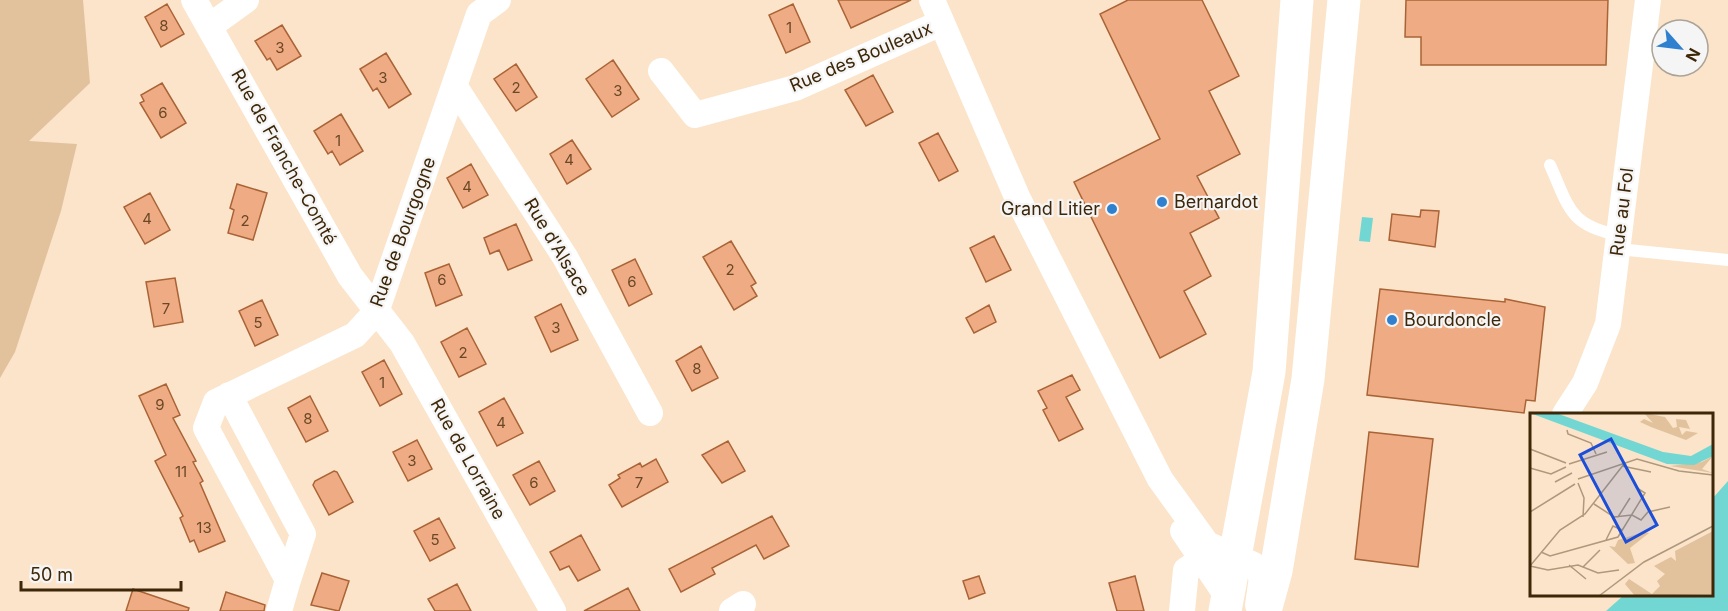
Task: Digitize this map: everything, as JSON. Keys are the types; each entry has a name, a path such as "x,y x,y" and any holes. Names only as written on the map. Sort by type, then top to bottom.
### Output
{"main road":[{"path":"1237,607 1236,555 1269,372 1297,0"},
{"path":"1265,611 1276,571 1308,379 1344,0"}],"street":[{"name":"Rue de Franche-Comté","path":"194,0 350,276 376,312"},
{"path":"210,26 246,0"},
{"name":"Rue de Bourgogne","path":"288,580 206,428 216,402 355,335 376,312 479,14 498,0"},
{"name":"Rue au Fol","path":"1568,413 1585,383 1608,324 1648,0"},
{"path":"936,11 1018,199 1160,479 1171,513 1201,560 1237,607"},
{"name":"Rue des Bouleaux","path":"661,71 695,115 795,88 936,11"},
{"name":"Rue d'Alsace","path":"455,87 565,257 650,413"},
{"name":"Rue de Lorraine","path":"376,312 402,343 553,611"},
{"path":"229,395 303,534 279,611"},
{"path":"1160,479 1207,544 1236,555"},
{"path":"1182,611 1185,570 1201,560"}],"lane":[{"path":"1550,165 1570,210 1583,225 1618,242 1728,260"}],"shaded area":[{"path":"0,0 83,0 90,83 29,141 77,144 61,211 15,352 0,378"}],"water":[{"path":"1362,217 1373,218 1370,242 1359,241"},
{"path":"1728,481 1728,611 1606,611 1623,596 1713,596 1713,498"}],"building":[{"path":"838,0 911,0 851,28"},
{"path":"1128,0 1202,0 1239,76 1209,91 1240,154 1197,176 1219,218 1190,233 1211,276 1184,291 1206,334 1160,358 1074,182 1160,139 1100,14"},
{"path":"1406,0 1608,0 1606,65 1421,65 1421,37 1405,37"},
{"path":"167,4 184,34 161,47 145,17"},
{"path":"793,4 810,42 786,53 769,15"},
{"path":"282,25 301,56 277,70 270,58 267,60 255,41"},
{"path":"386,53 411,94 389,108 377,88 373,91 360,69"},
{"path":"613,60 639,99 612,117 586,79"},
{"path":"516,64 537,97 516,111 494,79"},
{"path":"873,75 893,112 866,126 845,90"},
{"path":"162,83 186,123 161,138 140,103 144,101 141,95"},
{"path":"341,114 363,151 340,165 332,151 328,154 314,131"},
{"path":"938,133 958,171 939,181 919,143"},
{"path":"572,140 591,169 567,184 550,154"},
{"path":"471,164 488,195 463,208 447,178"},
{"path":"237,184 267,193 253,240 228,233 234,210 230,208"},
{"path":"150,193 170,230 145,244 124,207"},
{"path":"1421,210 1439,211 1435,247 1389,240 1392,214 1420,217"},
{"path":"516,224 532,260 508,270 499,250 490,254 484,238"},
{"path":"994,236 1011,270 986,282 970,248"},
{"path":"731,241 756,283 751,286 757,296 734,310 703,257"},
{"path":"635,259 652,294 629,306 612,270"},
{"path":"449,264 462,295 436,306 425,273"},
{"path":"175,278 183,322 154,327 146,282"},
{"path":"1380,289 1505,302 1505,299 1545,307 1535,401 1526,400 1524,413 1367,395"},
{"path":"262,300 278,335 255,346 239,311"},
{"path":"561,304 578,340 551,352 535,317"},
{"path":"989,305 996,322 974,333 966,318"},
{"path":"467,328 486,364 459,377 441,342"},
{"path":"701,346 718,378 692,391 676,361"},
{"path":"384,360 402,394 380,406 362,372"},
{"path":"1072,375 1080,390 1066,397 1083,429 1059,441 1043,410 1047,408 1038,391"},
{"path":"166,384 180,415 173,418 196,461 193,462 203,481 200,483 225,541 199,552 194,540 190,542 180,518 183,516 155,461 166,455 139,396"},
{"path":"310,396 328,431 306,442 288,408"},
{"path":"504,398 523,433 497,446 479,412"},
{"path":"1369,432 1433,439 1418,567 1355,559"},
{"path":"417,440 432,469 408,481 393,452"},
{"path":"728,441 745,471 722,483 702,455"},
{"path":"656,459 668,482 622,507 609,485 620,478 618,475 640,463 642,467"},
{"path":"539,461 555,491 530,505 513,475"},
{"path":"334,471 337,472 353,502 329,515 313,485 315,481"},
{"path":"772,516 789,546 764,559 756,545 712,568 715,574 681,592 669,569"},
{"path":"439,518 455,548 430,561 414,531"},
{"path":"581,535 600,570 578,581 569,566 560,570 550,552"},
{"path":"322,573 349,581 339,611 311,605"},
{"path":"979,576 985,593 969,599 963,581"},
{"path":"1135,576 1144,611 1117,611 1109,583"},
{"path":"457,584 471,611 435,611 428,599"},
{"path":"628,588 640,611 584,611"},
{"path":"133,589 189,608 188,611 126,611"},
{"path":"226,592 265,605 264,611 220,611"}],"place":[{"name":"Bernardot","path":"1162,202"},
{"name":"Grand Litier","path":"1112,209"},
{"name":"Bourdoncle","path":"1392,320"}]}
